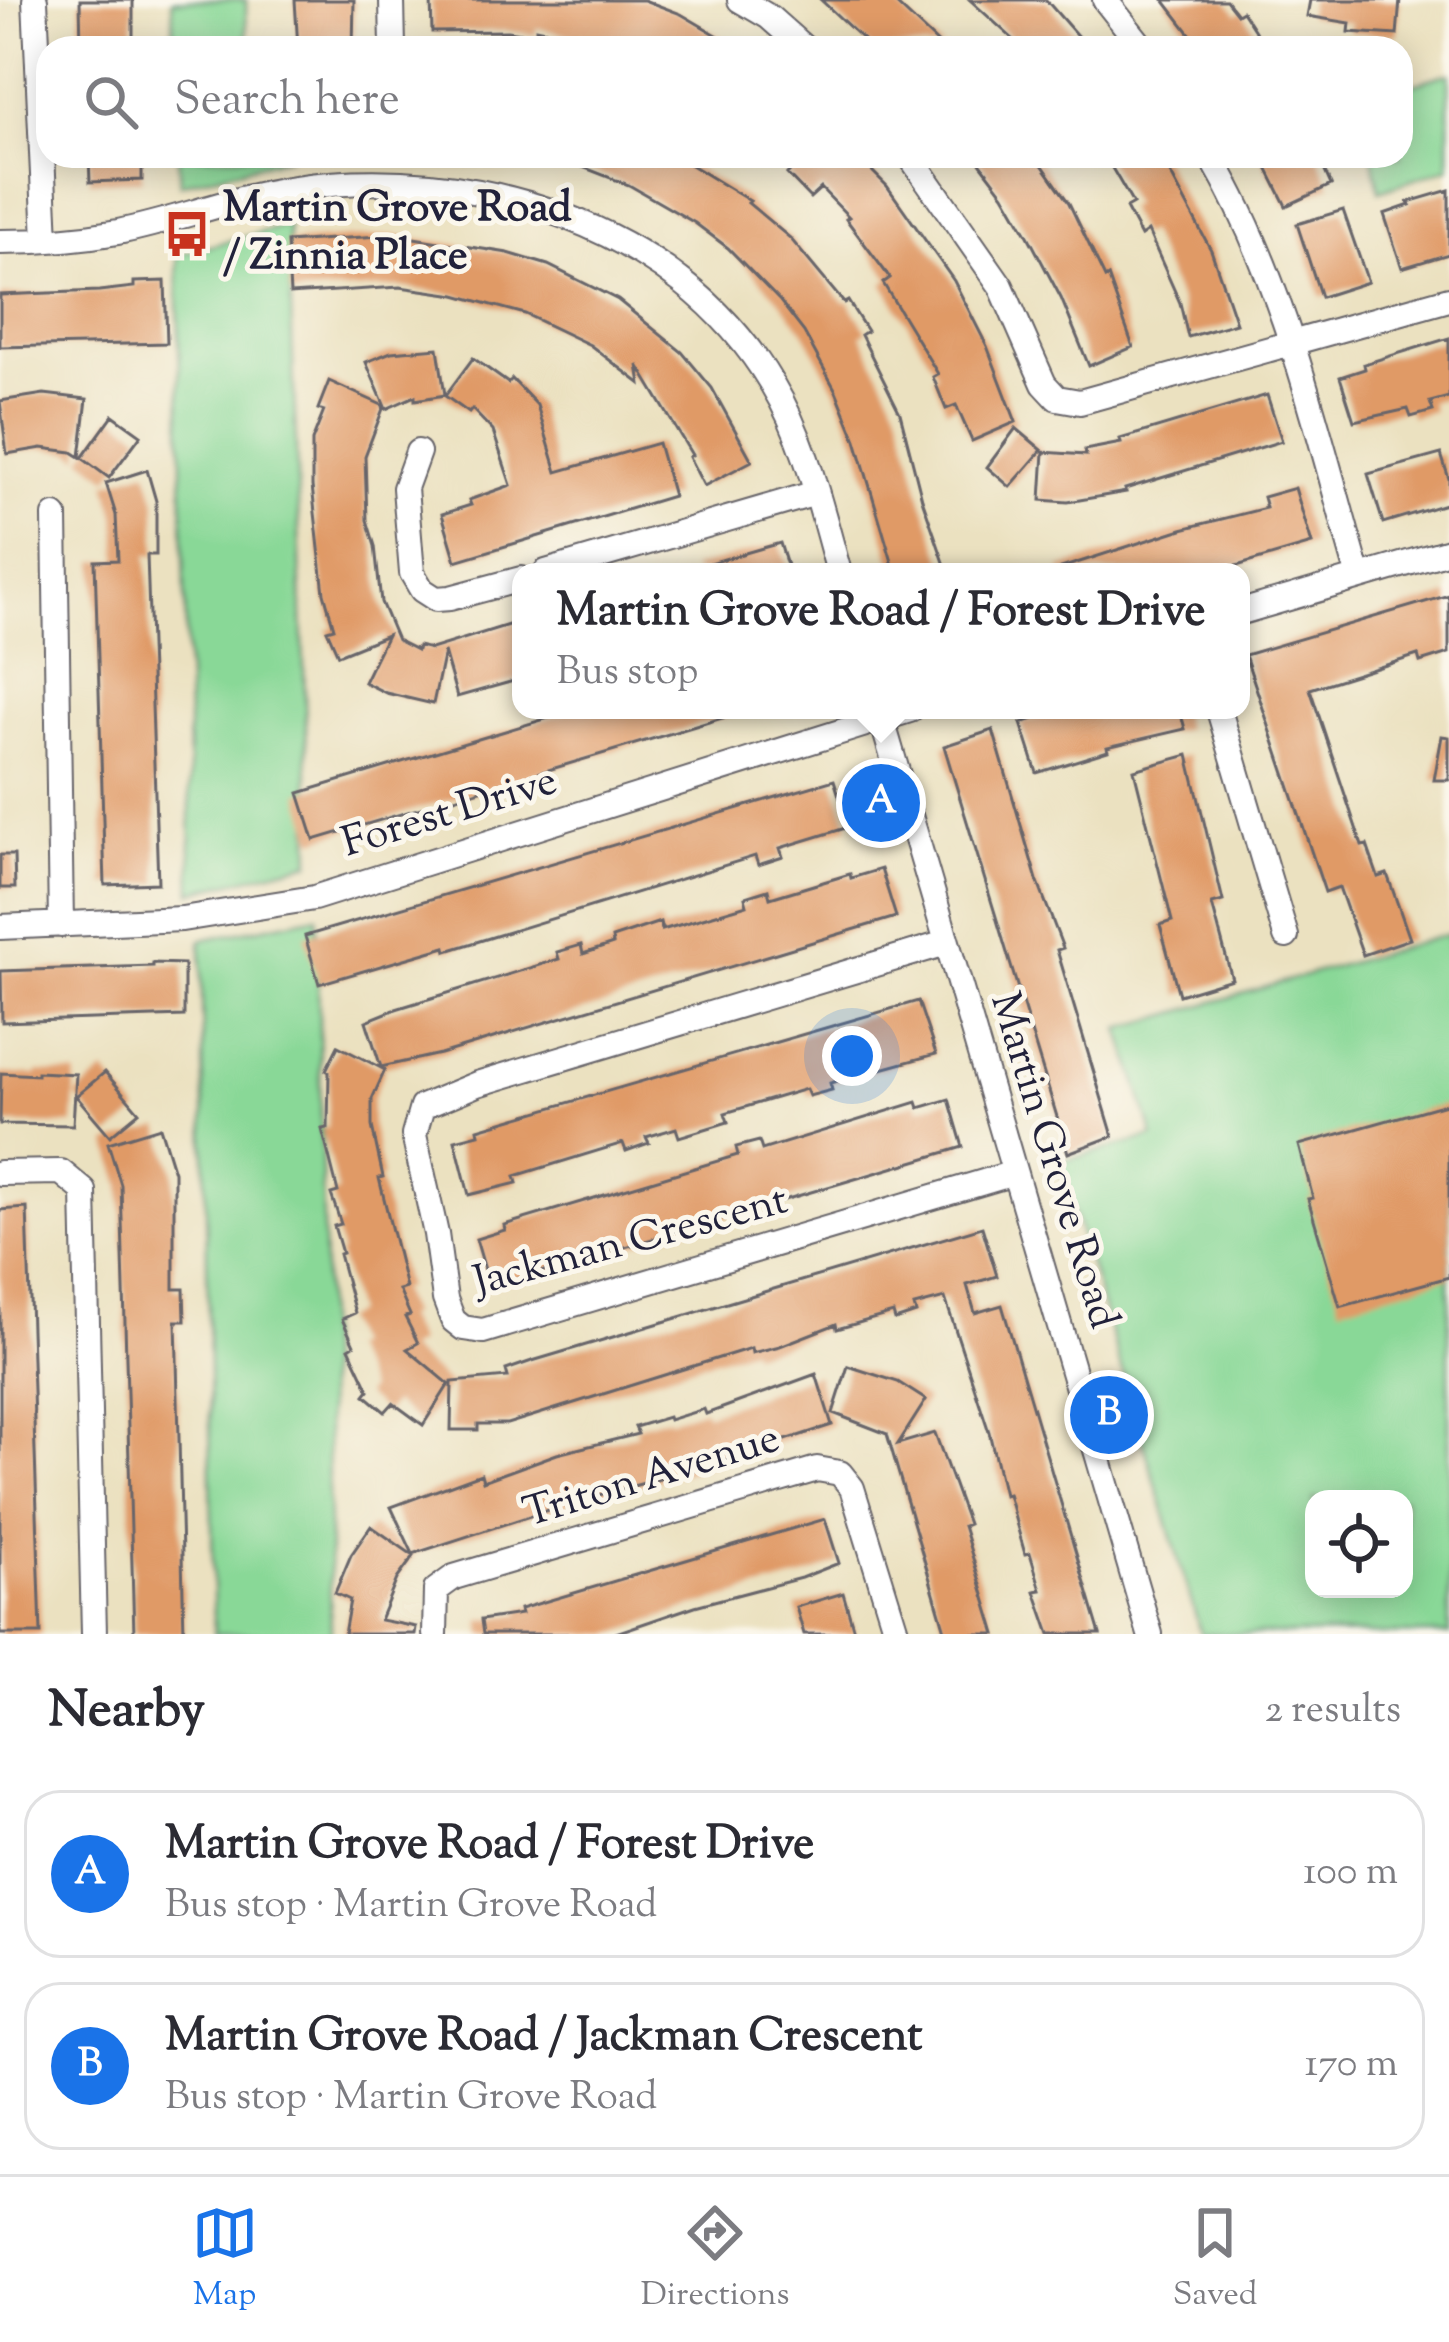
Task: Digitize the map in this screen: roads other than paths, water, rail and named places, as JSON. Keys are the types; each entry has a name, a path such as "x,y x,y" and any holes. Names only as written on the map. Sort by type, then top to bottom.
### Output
{"street":[{"path":"35,0 37,36"},
{"path":"392,0 393,36"},
{"path":"740,0 790,36"},
{"path":"1105,0 1134,36"},
{"path":"43,168 46,240"},
{"path":"396,168 397,184"},
{"path":"918,168 1001,286 1043,384 1057,398 1080,403 1449,299"},
{"path":"1217,168 1250,232 1290,346 1359,577"},
{"path":"0,242 118,232 226,202 299,188 397,184 460,188 547,210 636,250 713,308 745,343 793,427 835,563"},
{"path":"418,452 405,488 412,573 422,590 436,598 450,598 512,581"},
{"path":"578,563 816,493"},
{"path":"55,516 61,925"},
{"path":"1250,609 1449,551"},
{"name":"Forest Drive","path":"0,927 182,919 314,898 865,719"},
{"name":"Martin Grove Road","path":"881,719 1150,1634"},
{"path":"1223,719 1286,936"},
{"name":"Jackman Crescent","path":"946,943 477,1084 422,1107 414,1135 445,1299 453,1320 463,1328 483,1330 1014,1173"},
{"path":"0,1174 61,1172 84,1191 94,1634"},
{"name":"Triton Avenue","path":"435,1634 436,1590 454,1577 817,1469 840,1473 852,1488 897,1634"}],"place":[{"name":"Martin Grove Road / Zinnia Place","path":"187,234"},
{"name":"Martin Grove Road / Forest Drive","path":"881,803"},
{"name":"Martin Grove Road / Jackman Crescent","path":"1109,1415"}]}
